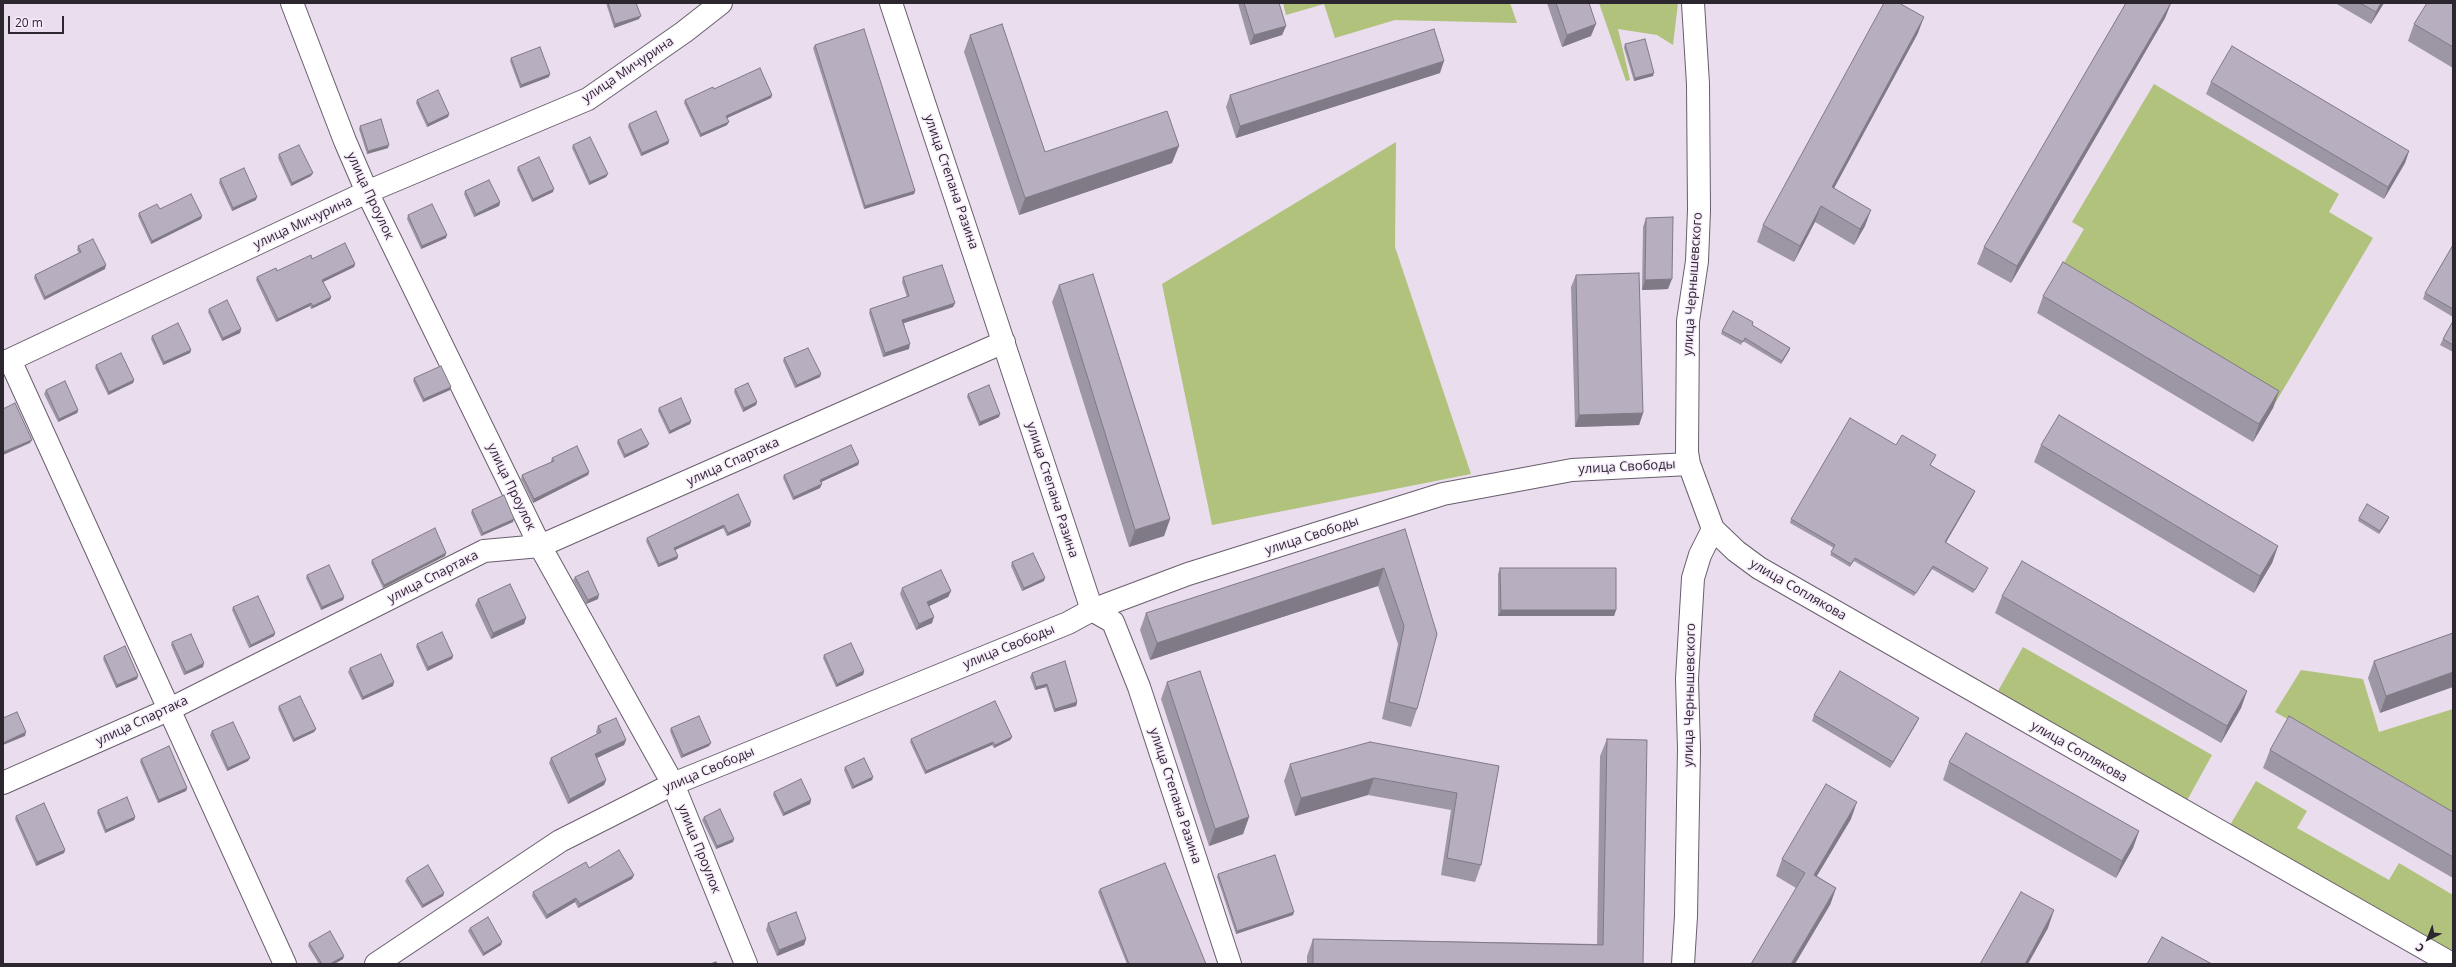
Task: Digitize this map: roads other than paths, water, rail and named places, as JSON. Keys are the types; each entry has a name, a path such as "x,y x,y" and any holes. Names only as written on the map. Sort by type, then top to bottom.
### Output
{"street":[{"name":"улица Проулок","path":"292,3 345,141 367,192 540,546 673,784 746,964"},
{"name":"улица Мичурина","path":"7,362 367,192 588,99 684,32 721,3"},
{"name":"улица Степана Разина","path":"891,3 1092,610 1113,622 1138,687 1230,964"},
{"name":"улица Чернышевского","path":"1683,964 1686,916 1689,757 1687,679 1693,578 1700,555 1713,529 1689,464 1686,399 1688,321 1697,261 1700,166 1693,3"},
{"name":"улица Спартака","path":"3,783 168,710 484,551 540,546 1004,342"},
{"path":"7,362 284,964"},
{"name":"улица Свободы","path":"376,964 560,841 673,784 1068,623 1092,610 1188,574 1443,494 1572,470 1689,464"},
{"name":"улица Соплякова","path":"1713,529 1736,551 1759,568 2452,964"}]}
